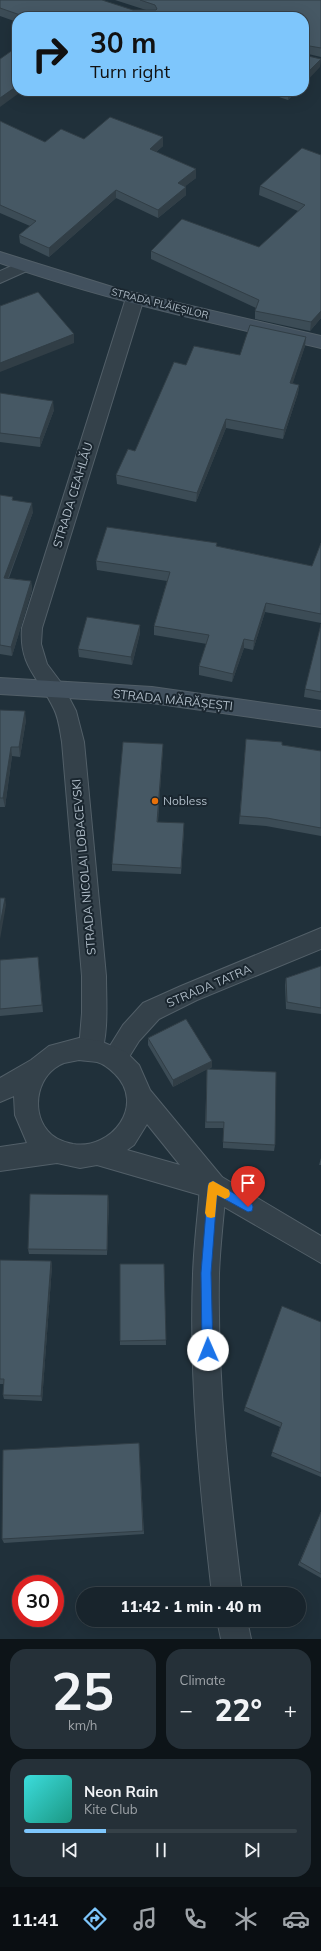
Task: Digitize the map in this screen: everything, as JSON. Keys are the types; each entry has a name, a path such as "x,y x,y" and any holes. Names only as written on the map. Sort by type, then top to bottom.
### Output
{"main road":[{"name":"STRADA PLĂIEȘILOR","path":"0,257 24,266 135,298 321,342"},
{"name":"STRADA MĂRĂȘEȘTI","path":"0,686 152,696 321,719"}],"street":[{"path":"0,278 24,266"},
{"name":"STRADA CEAHLĂU","path":"55,690 38,668 31,644 32,628 135,298"},
{"name":"STRADA NICOLAI LOBACEVSKI","path":"55,690 66,711 73,742 94,976 94,1012 91,1049"},
{"name":"STRADA TATRA","path":"115,1057 131,1033 151,1011 321,938"},
{"path":"0,1090 41,1066 58,1054 79,1049 91,1049 115,1057 128,1067 136,1081 140,1096 139,1114 131,1132 117,1145 99,1154"},
{"path":"41,1066 31,1080 27,1090 25,1112 31,1128 42,1142 56,1151 78,1156 99,1154 213,1186 321,1250"},
{"path":"140,1096 213,1186 206,1273 209,1426 217,1518 226,1587"},
{"path":"0,1159 56,1151"},
{"path":"233,1627 236,1639"}],"building":[{"path":"0,0 102,0 133,10 156,10 155,5 140,0 321,0 321,48 309,46 309,12 12,12 0,8"},
{"path":"12,51 12,90 0,98 0,59"},
{"path":"309,56 321,59 309,71"},
{"path":"110,117 163,137 150,149 196,169 178,183 186,187 158,210 116,190 49,248 19,235 36,221 0,205 0,121 45,142 61,129 84,139"},
{"path":"302,148 321,155 321,311 311,322 255,311 259,300 151,251 182,219 259,247 305,205 260,186"},
{"path":"38,292 74,334 0,363 0,306"},
{"path":"250,325 306,337 290,383 299,385 284,430 226,419 197,493 116,475 128,449 135,451 174,362 186,365 194,346 240,355"},
{"path":"0,393 53,401 40,438 0,433"},
{"path":"0,495 13,497 12,500 32,503 4,578 31,581 11,647 0,645"},
{"path":"107,527 217,543 216,546 312,566 321,543 321,614 266,603 254,641 244,639 233,674 199,666 209,635 154,626 170,572 96,561"},
{"path":"87,617 140,625 131,657 78,649"},
{"path":"321,624 321,692 305,689"},
{"path":"0,710 25,711 19,747 11,747 3,798 0,798"},
{"path":"246,739 282,742 282,745 321,751 321,828 267,818 240,816"},
{"path":"123,742 163,744 157,822 184,823 181,868 112,864"},
{"path":"0,898 5,898 0,925"},
{"path":"38,957 42,1005 0,1009 0,960"},
{"path":"321,966 321,1008 287,1002 286,978"},
{"path":"186,1019 212,1061 173,1080 148,1038"},
{"path":"207,1069 276,1072 275,1145 223,1142 224,1122 206,1122"},
{"path":"30,1194 108,1195 107,1250 28,1249"},
{"path":"0,1260 51,1261 41,1396 3,1395 4,1379 0,1379"},
{"path":"120,1264 164,1264 166,1340 120,1341"},
{"path":"282,1306 321,1322 321,1473 272,1452 282,1423 245,1407"},
{"path":"139,1443 143,1531 2,1539 3,1450"},
{"path":"321,1512 321,1574 300,1562"}],"slow traffic":[{"path":"211,1213 213,1186 225,1194"}],"place":[{"name":"Nobless","path":"155,801"}],"route":[{"path":"208,1350 206,1273 213,1186 248,1207"}]}
